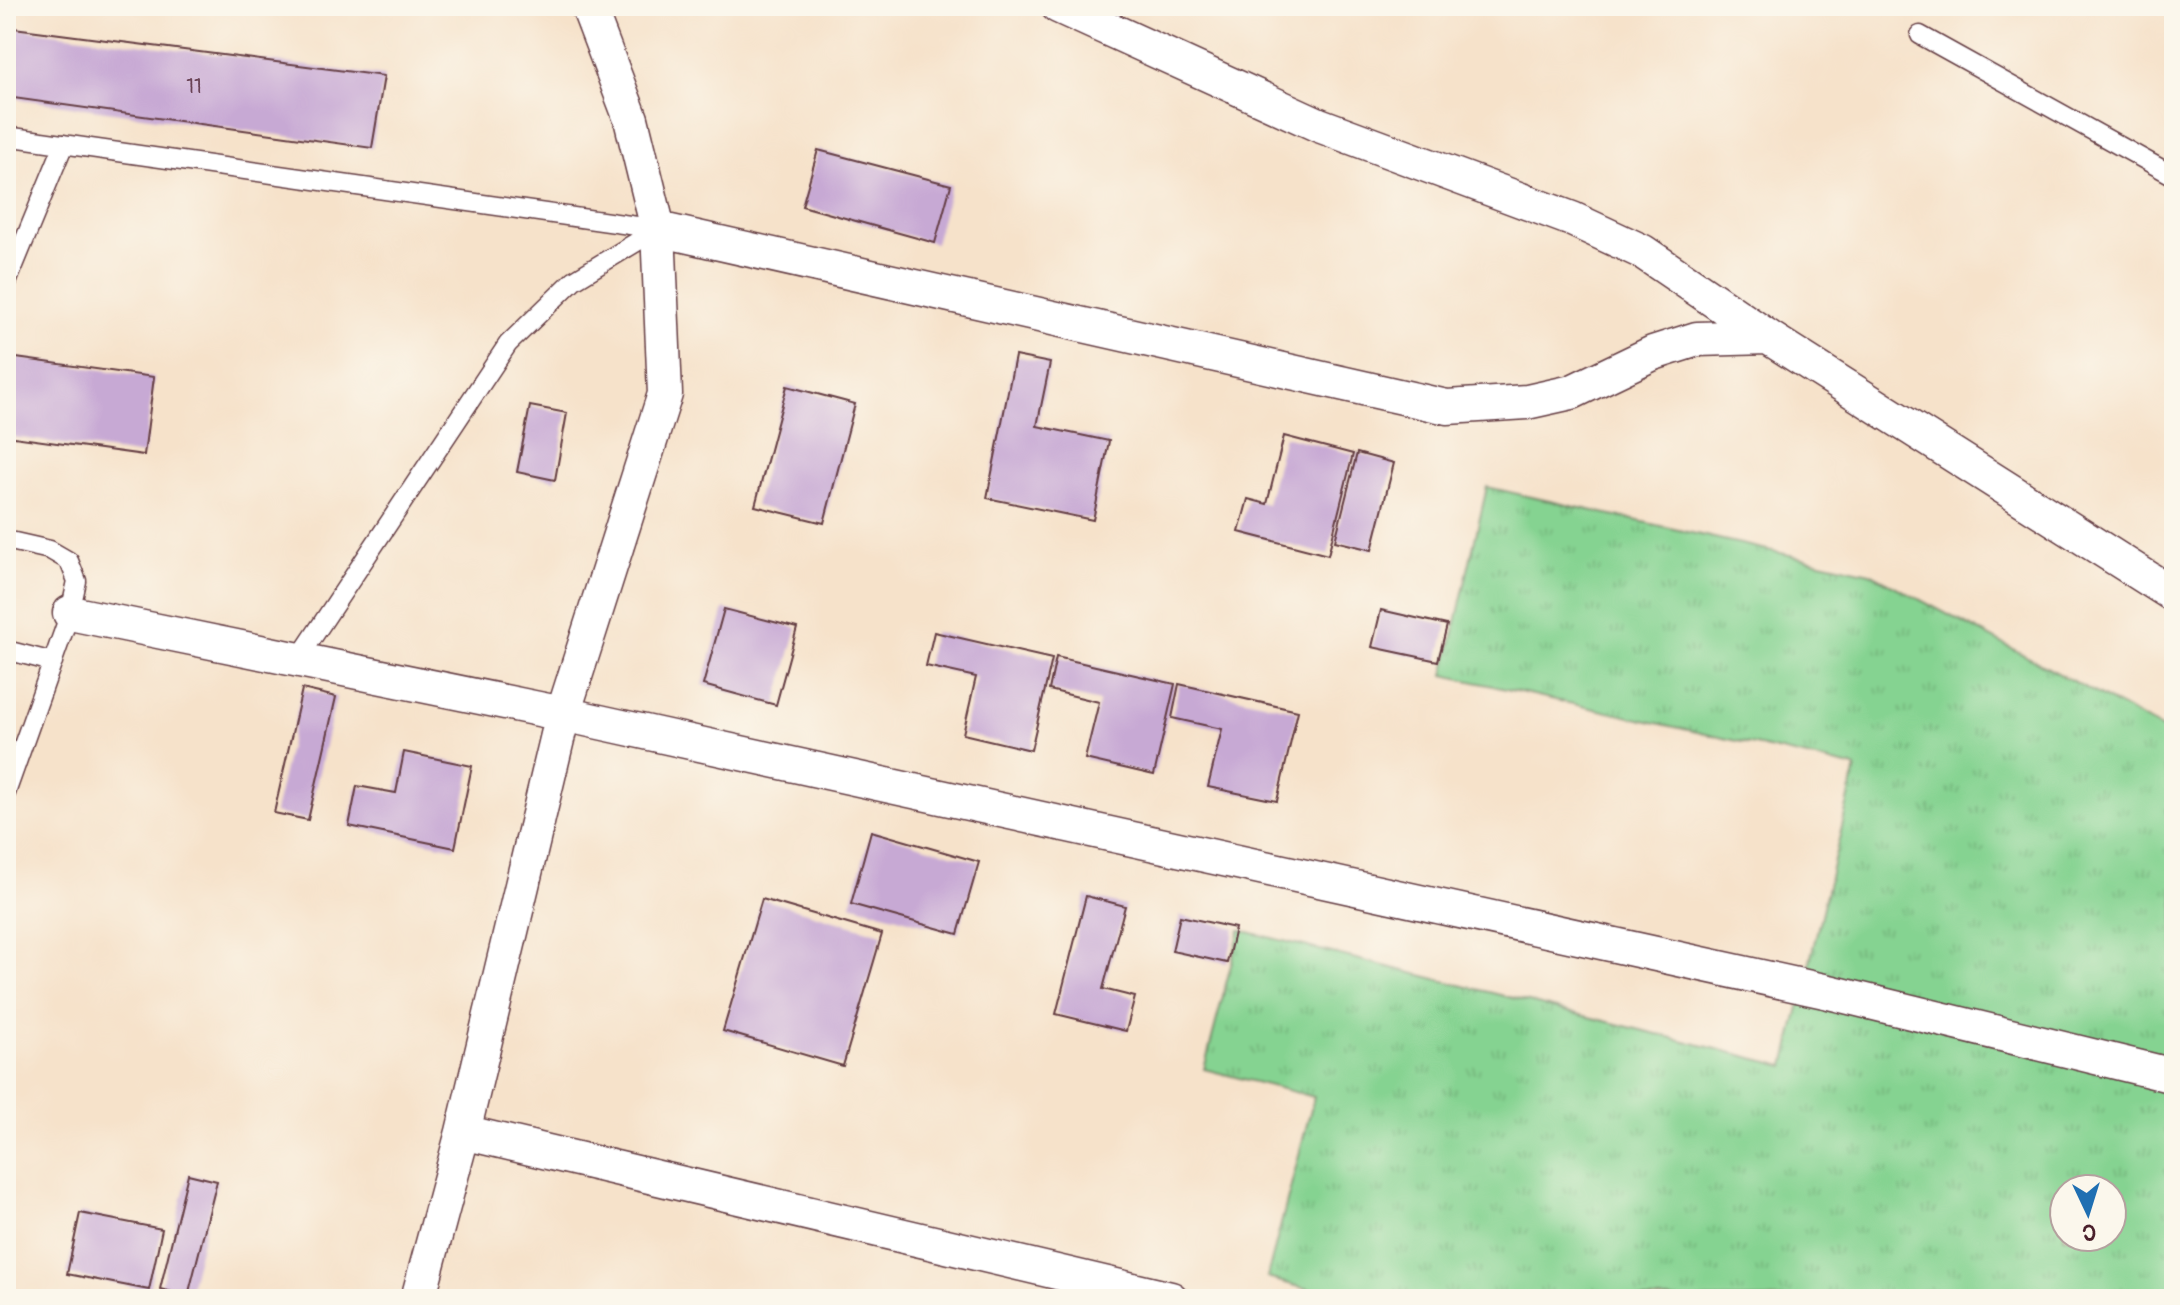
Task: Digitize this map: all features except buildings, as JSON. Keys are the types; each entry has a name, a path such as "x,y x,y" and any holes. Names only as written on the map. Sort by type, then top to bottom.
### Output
{"street":[{"path":"418,1299 463,1132 563,714 665,394 658,229 631,119 588,6"},
{"path":"1058,6 1319,125 1572,219 1643,252 1768,337 2174,595"},
{"path":"658,229 1447,407 1527,402 1572,392 1653,353 1697,339 1768,337"},
{"path":"70,613 563,714 1829,992 2174,1076"},
{"path":"463,1132 1171,1299"}],"lane":[{"path":"1920,35 2174,176"},
{"path":"6,136 658,229"},
{"path":"6,285 64,144"},
{"path":"299,658 508,344 574,280 658,229"},
{"path":"6,540 50,550 69,561 77,581 70,613 6,792"},
{"path":"6,650 53,662"}],"green space":[{"path":"1487,487 1870,573 2174,735 2174,1299 1344,1299 1267,1278 1314,1097 1204,1069 1240,930 1785,1066 1856,768 1444,675"}]}
